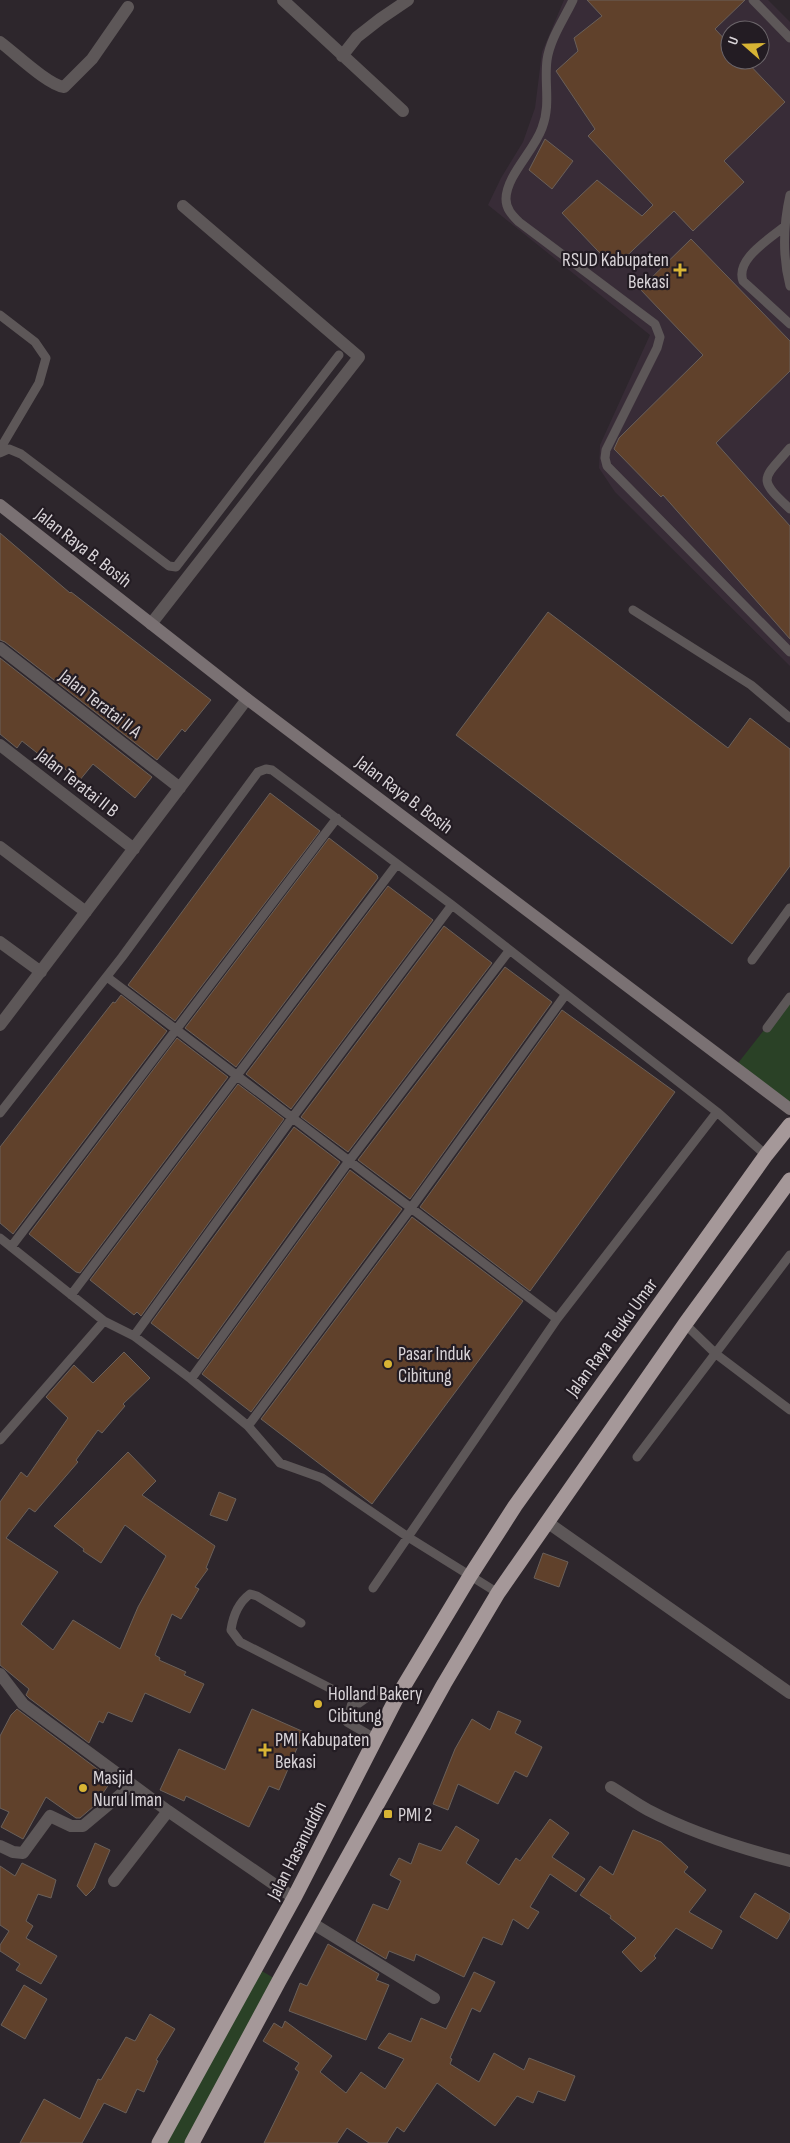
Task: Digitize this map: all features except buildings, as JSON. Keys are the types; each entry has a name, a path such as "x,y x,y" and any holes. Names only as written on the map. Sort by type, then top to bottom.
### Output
{"highway":[{"name":"Jalan Raya Teuku Umar","path":"470,1576 515,1506 766,1155 790,1125"},
{"path":"192,2143 444,1684 498,1593 685,1324 790,1180"},
{"name":"Jalan Hasanuddin","path":"159,2143 294,1898 396,1699 470,1576"},
{"path":"255,1967 279,1982"}],"street":[{"path":"283,0 403,111"},
{"path":"342,56 357,37 380,18 408,0"},
{"path":"0,42 54,84 64,87 92,59 128,7"},
{"path":"151,624 360,357 183,206"},
{"name":"Jalan Raya B. Bosih","path":"1,510 790,1109"},
{"name":"Jalan Teratai II A","path":"0,648 180,788"},
{"path":"0,1025 247,698"},
{"name":"Jalan Teratai II B","path":"0,745 134,849"},
{"path":"0,847 86,912"},
{"path":"0,942 41,972"},
{"path":"547,1522 790,1693"},
{"path":"0,1674 24,1704 168,1811 294,1898"},
{"path":"0,1846 13,1852 23,1853 50,1816 72,1826 83,1826 132,1785"},
{"path":"612,1787 647,1809 674,1822 790,1861"},
{"path":"114,1881 168,1811"},
{"path":"312,1923 434,1998"}],"lane":[{"path":"573,0 549,50 546,114 537,140 513,175 508,187 506,200 508,210 518,222 654,324 660,337 657,348 606,450 607,466 790,652"},
{"path":"754,0 790,38"},
{"path":"790,195 784,226 784,255 790,286"},
{"path":"784,226 749,257 743,265 740,274 743,281 790,324"},
{"path":"0,315 35,342 46,358 40,383 0,451"},
{"path":"0,451 9,449 21,454 169,566 176,567 340,355"},
{"path":"790,448 770,471 766,483 769,489 790,509"},
{"path":"633,610 751,685 790,718"},
{"path":"0,1113 107,977 258,772 266,769 272,770 452,905 716,1112 766,1155"},
{"path":"11,1247 337,818"},
{"path":"71,1295 398,864"},
{"path":"134,1336 292,1118 452,905"},
{"path":"752,960 790,908"},
{"path":"191,1379 349,1161 509,951"},
{"path":"107,977 557,1319"},
{"path":"248,1426 411,1208 566,994"},
{"path":"766,1028 790,997"},
{"path":"373,1588 557,1319 716,1112"},
{"path":"0,1238 104,1321 134,1336 191,1379 248,1426 280,1463 322,1478 408,1537 498,1593"},
{"path":"637,1457 790,1255"},
{"path":"0,1440 104,1321"},
{"path":"685,1324 716,1354 790,1410"},
{"path":"301,1623 257,1596 250,1594 243,1599 236,1612 231,1630 240,1642 360,1703 377,1690 396,1699"},
{"path":"353,1699 347,1722 376,1739"}],"shaded area":[{"name":"RSUD Kabupaten Bekasi","path":"564,0 768,0 790,22 790,666 615,492 599,468 600,445 650,335 488,205 501,178 523,142 535,108 542,52"}],"green space":[{"path":"790,997 790,1109 735,1067"},
{"path":"255,1967 279,1981 192,2143 159,2143"}],"place":[{"name":"RSUD Kabupaten Bekasi","path":"680,270"},
{"name":"Pasar Induk Cibitung","path":"388,1364"},
{"name":"Holland Bakery Cibitung","path":"318,1704"},
{"name":"PMI Kabupaten Bekasi","path":"265,1750"},
{"name":"Masjid Nurul Iman","path":"83,1788"},
{"name":"PMI 2","path":"388,1814"}]}
